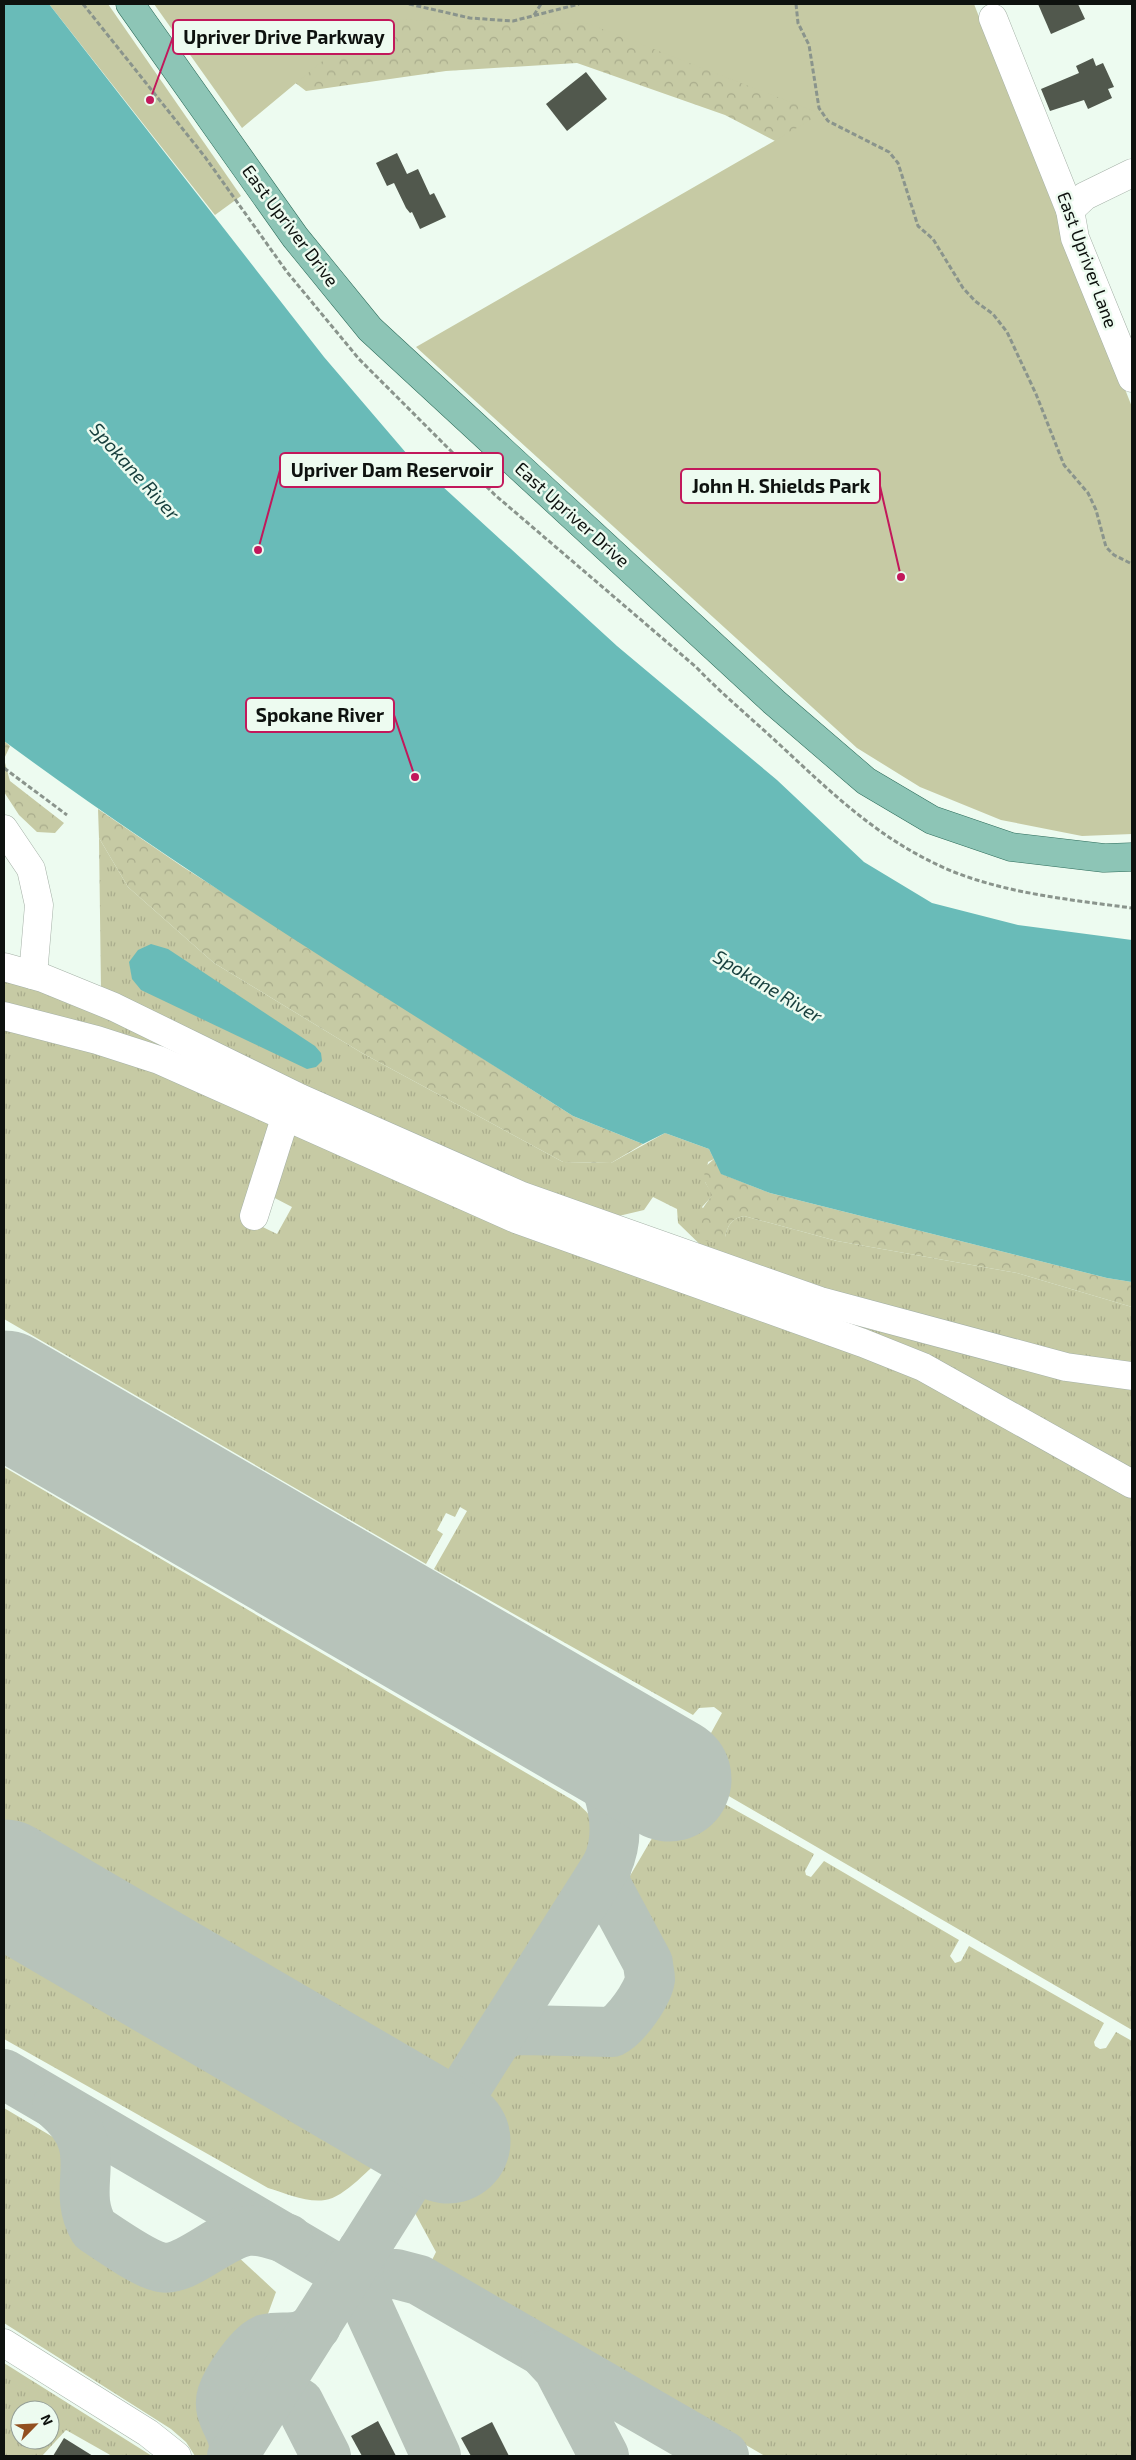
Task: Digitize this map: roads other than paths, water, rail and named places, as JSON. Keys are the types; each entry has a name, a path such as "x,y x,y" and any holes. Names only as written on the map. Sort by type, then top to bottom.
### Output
{"main road":[{"name":"East Upriver Drive","path":"130,4 295,237 370,329 774,702 866,781 932,820 1011,847 1104,858 1132,857"}],"street":[{"name":"East Upriver Lane","path":"993,18 1070,210 1075,238 1132,378"},
{"path":"1070,210 1085,196 1132,173"},
{"path":"4,829 31,869 39,905 33,976"},
{"path":"4,967 114,1007 300,1098 522,1196 820,1301 1066,1367 1132,1376"},
{"path":"4,1016 97,1040 159,1060 516,1218 862,1343 923,1367 1132,1484"},
{"path":"254,1216 286,1115"},
{"path":"4,2343 148,2433 177,2456"}],"water":[{"path":"4,4 49,4 324,357 407,454 617,646 777,780 864,862 932,903 1018,925 1132,940 1132,1282 1107,1278 770,1193 721,1174 709,1149 665,1133 643,1144 573,1116 214,887 73,791 4,741"},
{"path":"151,944 168,949 315,1046 321,1053 322,1061 316,1067 307,1069 141,990 132,979 129,962 138,950"}],"place":[{"name":"Upriver Drive Parkway","path":"150,100"},
{"name":"Upriver Dam Reservoir","path":"258,550"},
{"name":"John H. Shields Park","path":"901,577"},
{"name":"Spokane River","path":"415,777"}]}
